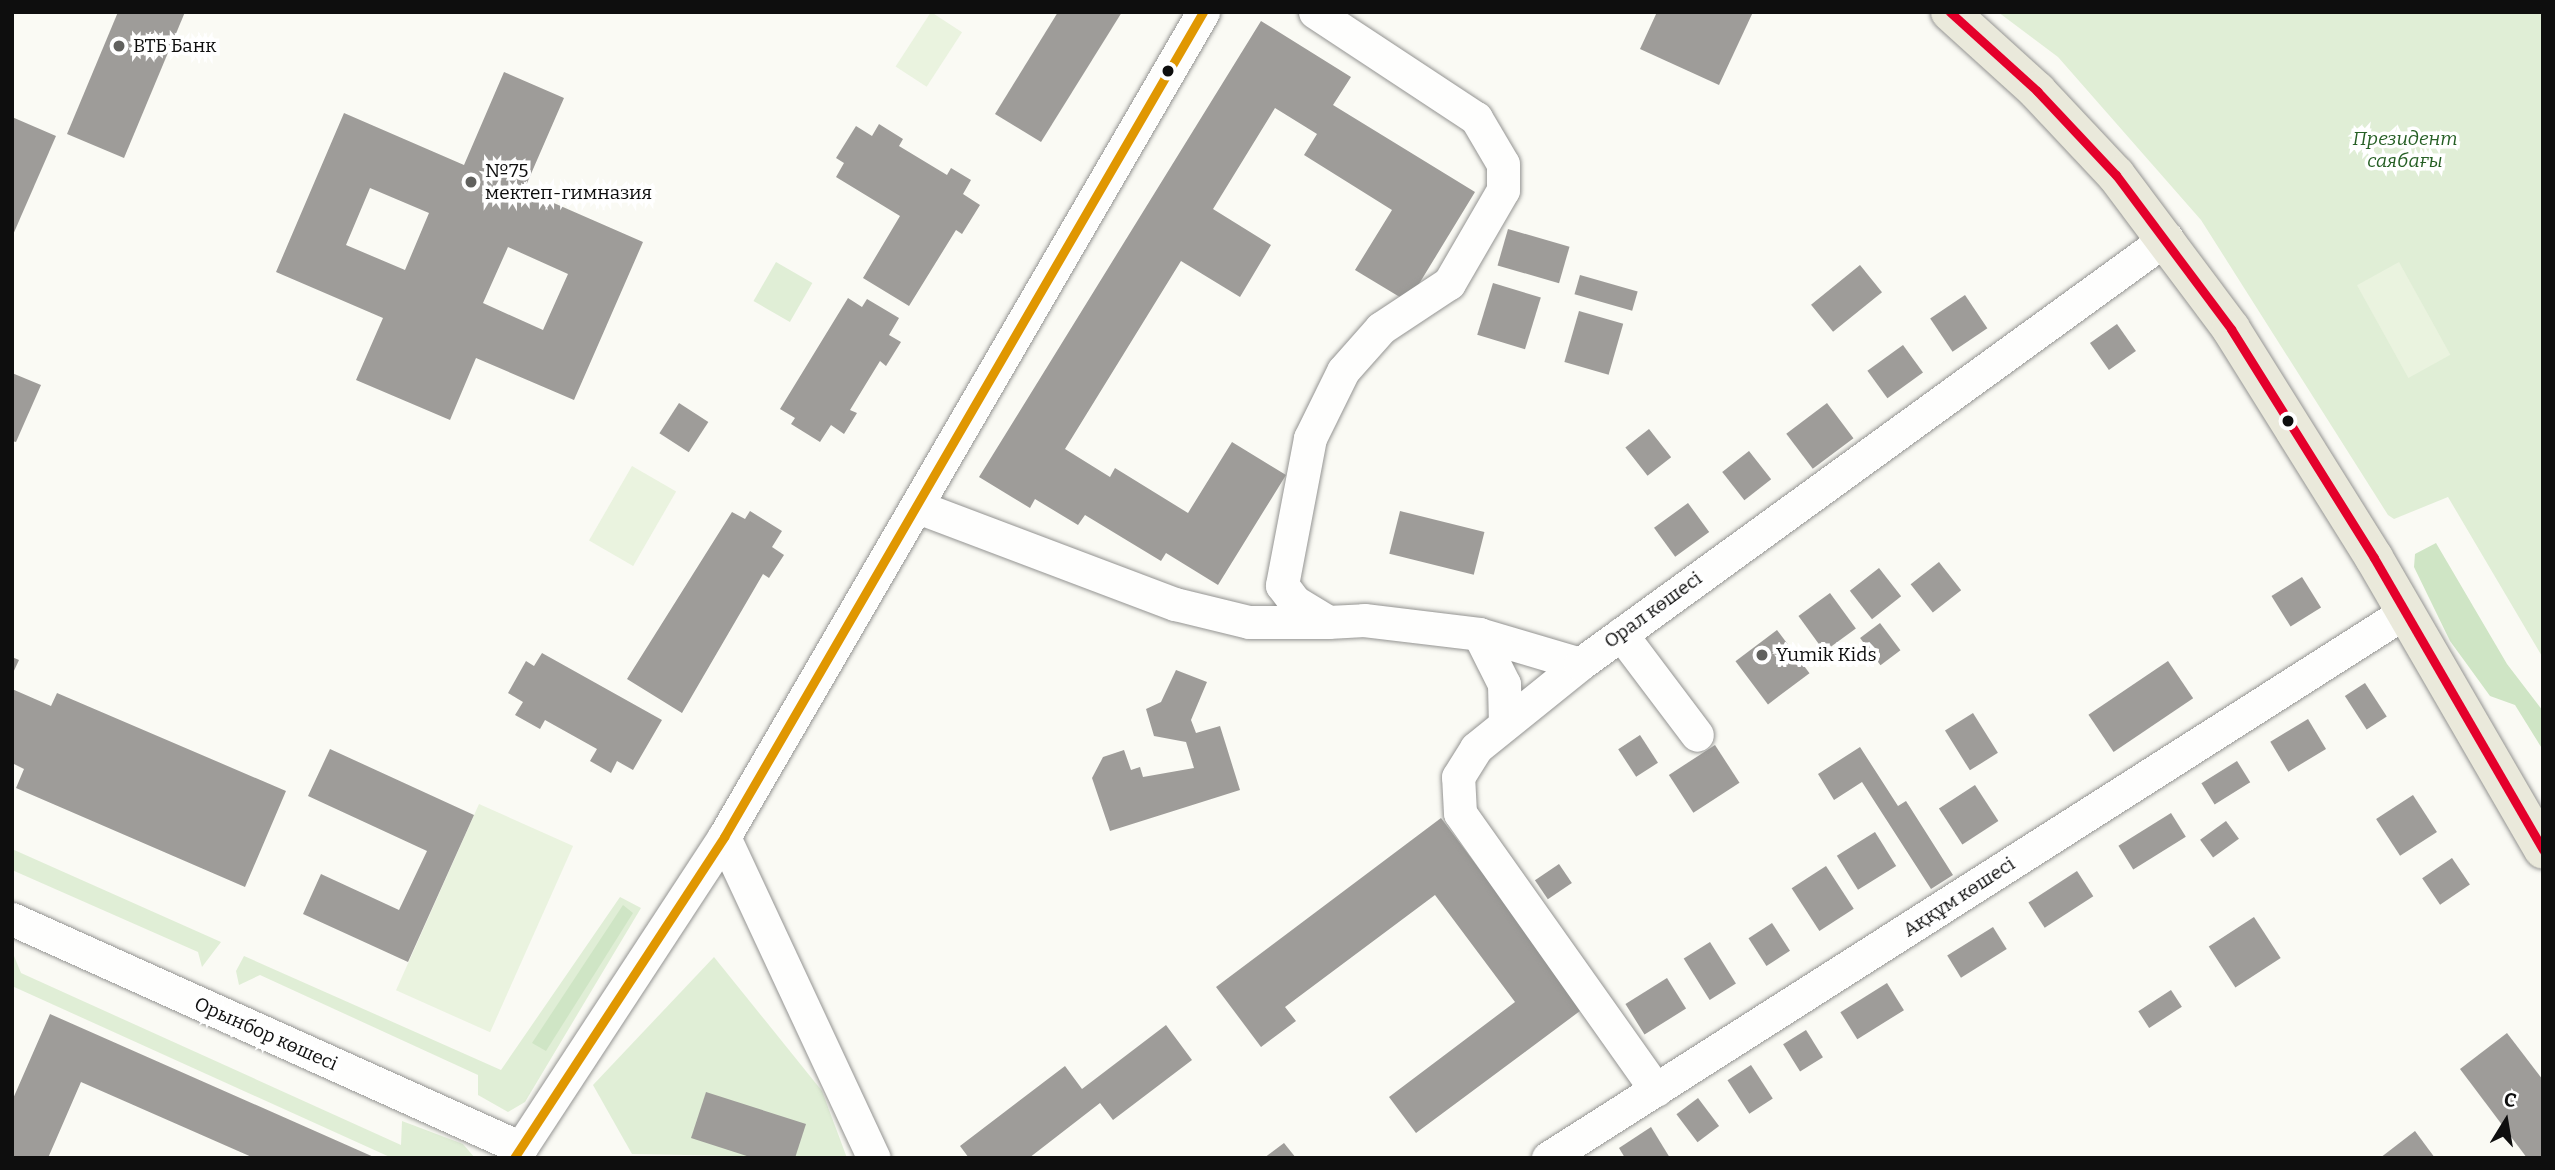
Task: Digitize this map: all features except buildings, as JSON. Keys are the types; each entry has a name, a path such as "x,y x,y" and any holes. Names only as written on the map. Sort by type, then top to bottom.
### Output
{"main road":[{"path":"1950,12 2037,91 2166,238 2240,342 2405,612 2543,850"}],"street":[{"path":"517,1153 724,837 918,508 1203,12"},
{"path":"1315,12 1476,118 1503,164 1503,190 1449,283 1381,328 1343,371 1310,438 1282,585 1295,602 1328,622"},
{"name":"Орал көшесі","path":"1656,1090 1460,813 1458,777 1476,748 1580,664 2166,238"},
{"path":"918,508 1175,604 1249,622 1364,620 1479,634 1580,664"},
{"name":"Аққұм көшесі","path":"1560,1154 2405,612"},
{"path":"1479,634 1504,684 1505,724"},
{"path":"1621,634 1697,735"},
{"path":"724,837 873,1158"},
{"name":"Орынбор көшесі","path":"12,919 517,1153"}],"green space":[{"path":"931,12 962,32 927,87 896,67"},
{"name":"Президент саябағы","path":"1998,12 2543,12 2543,658 2448,497 2394,519 2388,515 2201,220 2058,57"},
{"path":"776,262 812,283 790,322 754,301"},
{"path":"2399,262 2450,355 2408,378 2357,285"},
{"path":"632,466 676,492 633,566 589,540"},
{"path":"2436,543 2507,664 2543,711 2543,750 2515,705 2490,696 2450,641 2414,567 2415,554"},
{"path":"479,804 573,846 490,1032 396,990"},
{"path":"12,849 221,942 202,967 198,952 12,870"},
{"path":"620,897 641,908 525,1102 508,1112 478,1095 478,1075 260,975 239,985 236,971 244,956 501,1070"},
{"path":"623,905 633,913 546,1051 532,1043"},
{"path":"12,951 21,973 401,1145 402,1121 463,1144 475,1158 392,1158 12,986"},
{"path":"714,957 822,1091 847,1158 632,1154 593,1085"}],"transit line":[{"path":"514,1158 724,837 1203,12"},
{"path":"1950,12 2037,91 2116,175 2231,329 2374,558 2543,850"}],"place":[{"name":"ВТБ Банк","path":"119,46"},
{"name":"№75 мектеп-гимназия","path":"471,182"},
{"name":"Yumik Kids","path":"1762,655"}]}
